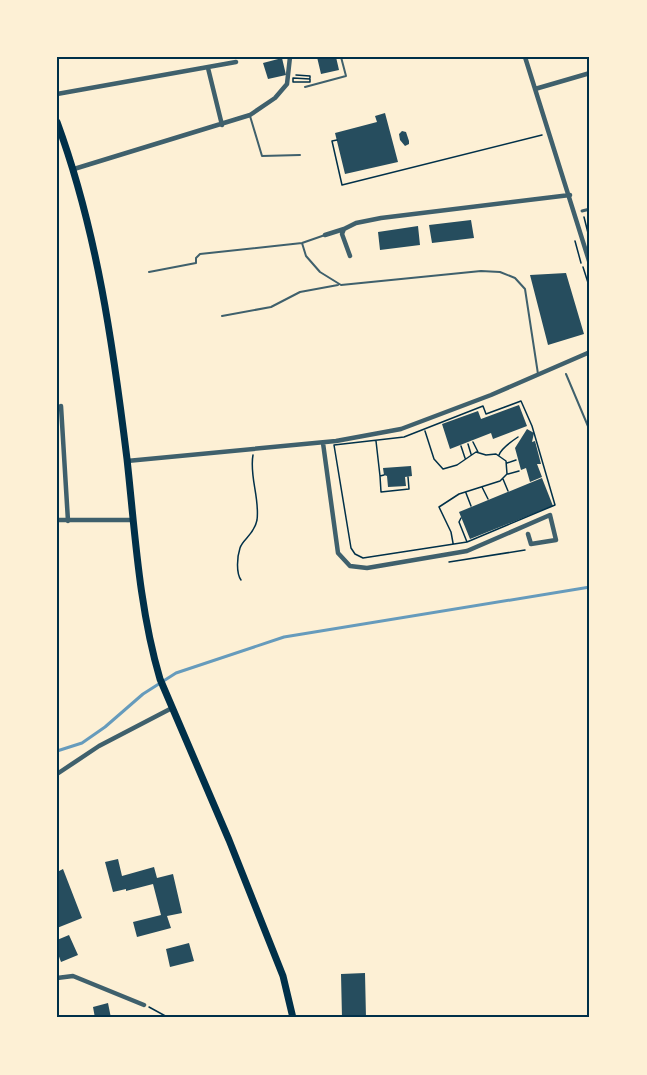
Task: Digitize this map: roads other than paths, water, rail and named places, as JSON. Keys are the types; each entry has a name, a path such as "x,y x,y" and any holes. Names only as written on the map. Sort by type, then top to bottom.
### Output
{"main road":[{"path":"57,122 74,169 109,322 133,520 151,644 160,679 229,840 283,976 293,1018"}],"street":[{"path":"74,169 250,115 275,98 287,84 290,57"},
{"path":"525,57 590,264"},
{"path":"57,94 236,62"},
{"path":"208,68 222,124"},
{"path":"535,89 590,73"},
{"path":"325,235 344,230 356,223 381,218 570,195"},
{"path":"582,211 590,209"},
{"path":"344,230 342,234 350,256"},
{"path":"127,461 323,443 401,429 490,395 590,352"},
{"path":"61,406 68,521"},
{"path":"323,443 338,554 350,566 367,568 467,551 550,515 555,540 531,544 528,534"},
{"path":"57,520 133,520"},
{"path":"57,774 99,746 172,708"},
{"path":"57,978 73,976 144,1005"}],"lane":[{"path":"304,87 346,76 341,57"},
{"path":"250,115 262,156 300,155"},
{"path":"149,272 196,263 196,258 200,254 302,243 325,235"},
{"path":"302,243 306,256 320,272 341,285"},
{"path":"222,316 271,307 300,292 341,285 481,271 500,272 515,278 525,289 538,374"},
{"path":"566,374 590,431"}],"waterway":[{"path":"57,751 82,743 105,727 143,694 176,673 284,637 590,587"}]}
